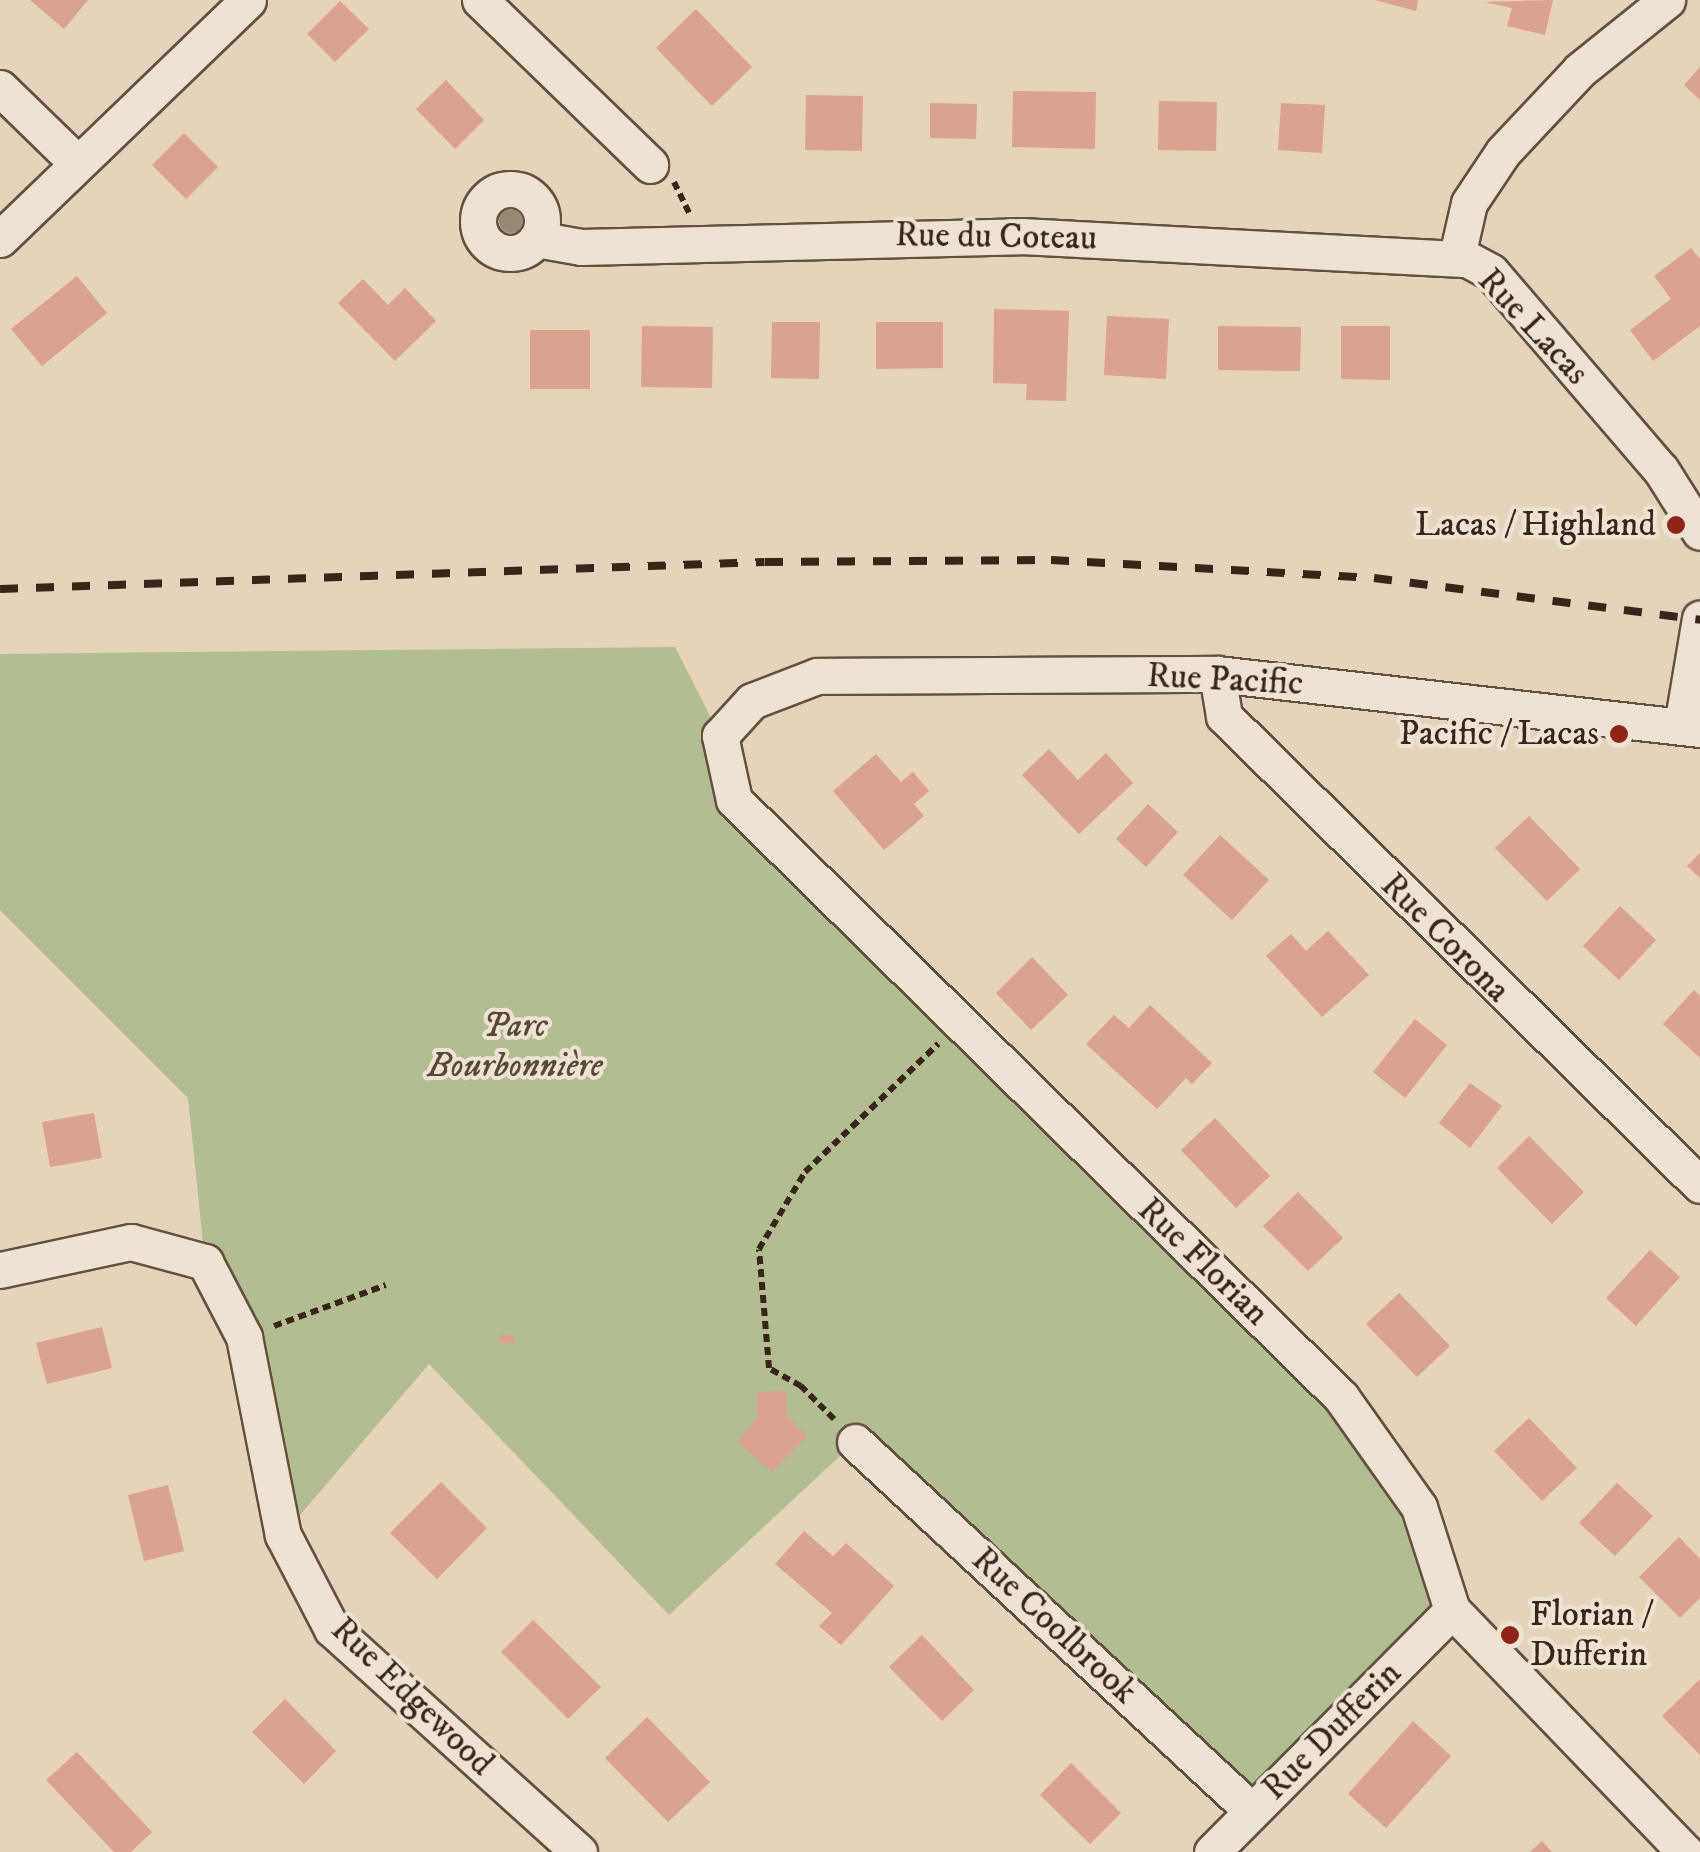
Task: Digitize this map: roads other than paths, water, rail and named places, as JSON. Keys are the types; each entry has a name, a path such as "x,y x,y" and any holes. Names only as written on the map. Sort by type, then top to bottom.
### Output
{"street":[{"path":"0,239 248,0"},
{"path":"480,0 657,167"},
{"name":"Rue Lacas","path":"1668,0 1580,70 1503,152 1469,203 1457,256 1490,272 1661,470 1700,532"},
{"path":"0,88 78,163"},
{"name":"Rue du Coteau","path":"536,239 581,247 982,235 1457,256"},
{"path":"1691,727 1700,619"},
{"name":"Rue Pacific","path":"752,701 817,676 1217,674 1691,727"},
{"name":"Rue Corona","path":"1217,674 1224,716 1700,1185"},
{"name":"Rue Florian","path":"752,701 720,736 734,800 1341,1397 1419,1507 1452,1610 1685,1852"},
{"name":"Rue Edgewood","path":"0,1270 131,1242 205,1262 244,1337 283,1534 332,1629 579,1852"},
{"name":"Rue Coolbrook","path":"855,1442 1252,1811"},
{"name":"Rue Dufferin","path":"1212,1852 1452,1610"}],"railway":[{"path":"0,589 765,562 1051,560 1374,578 1700,620"}],"place":[{"name":"Lacas / Highland","path":"1676,525"},
{"name":"Pacific / Lacas","path":"1619,734"},
{"name":"Florian / Dufferin","path":"1510,1635"}],"park label":[{"name":"Parc Bourbonnière","path":"515,1046"}]}
